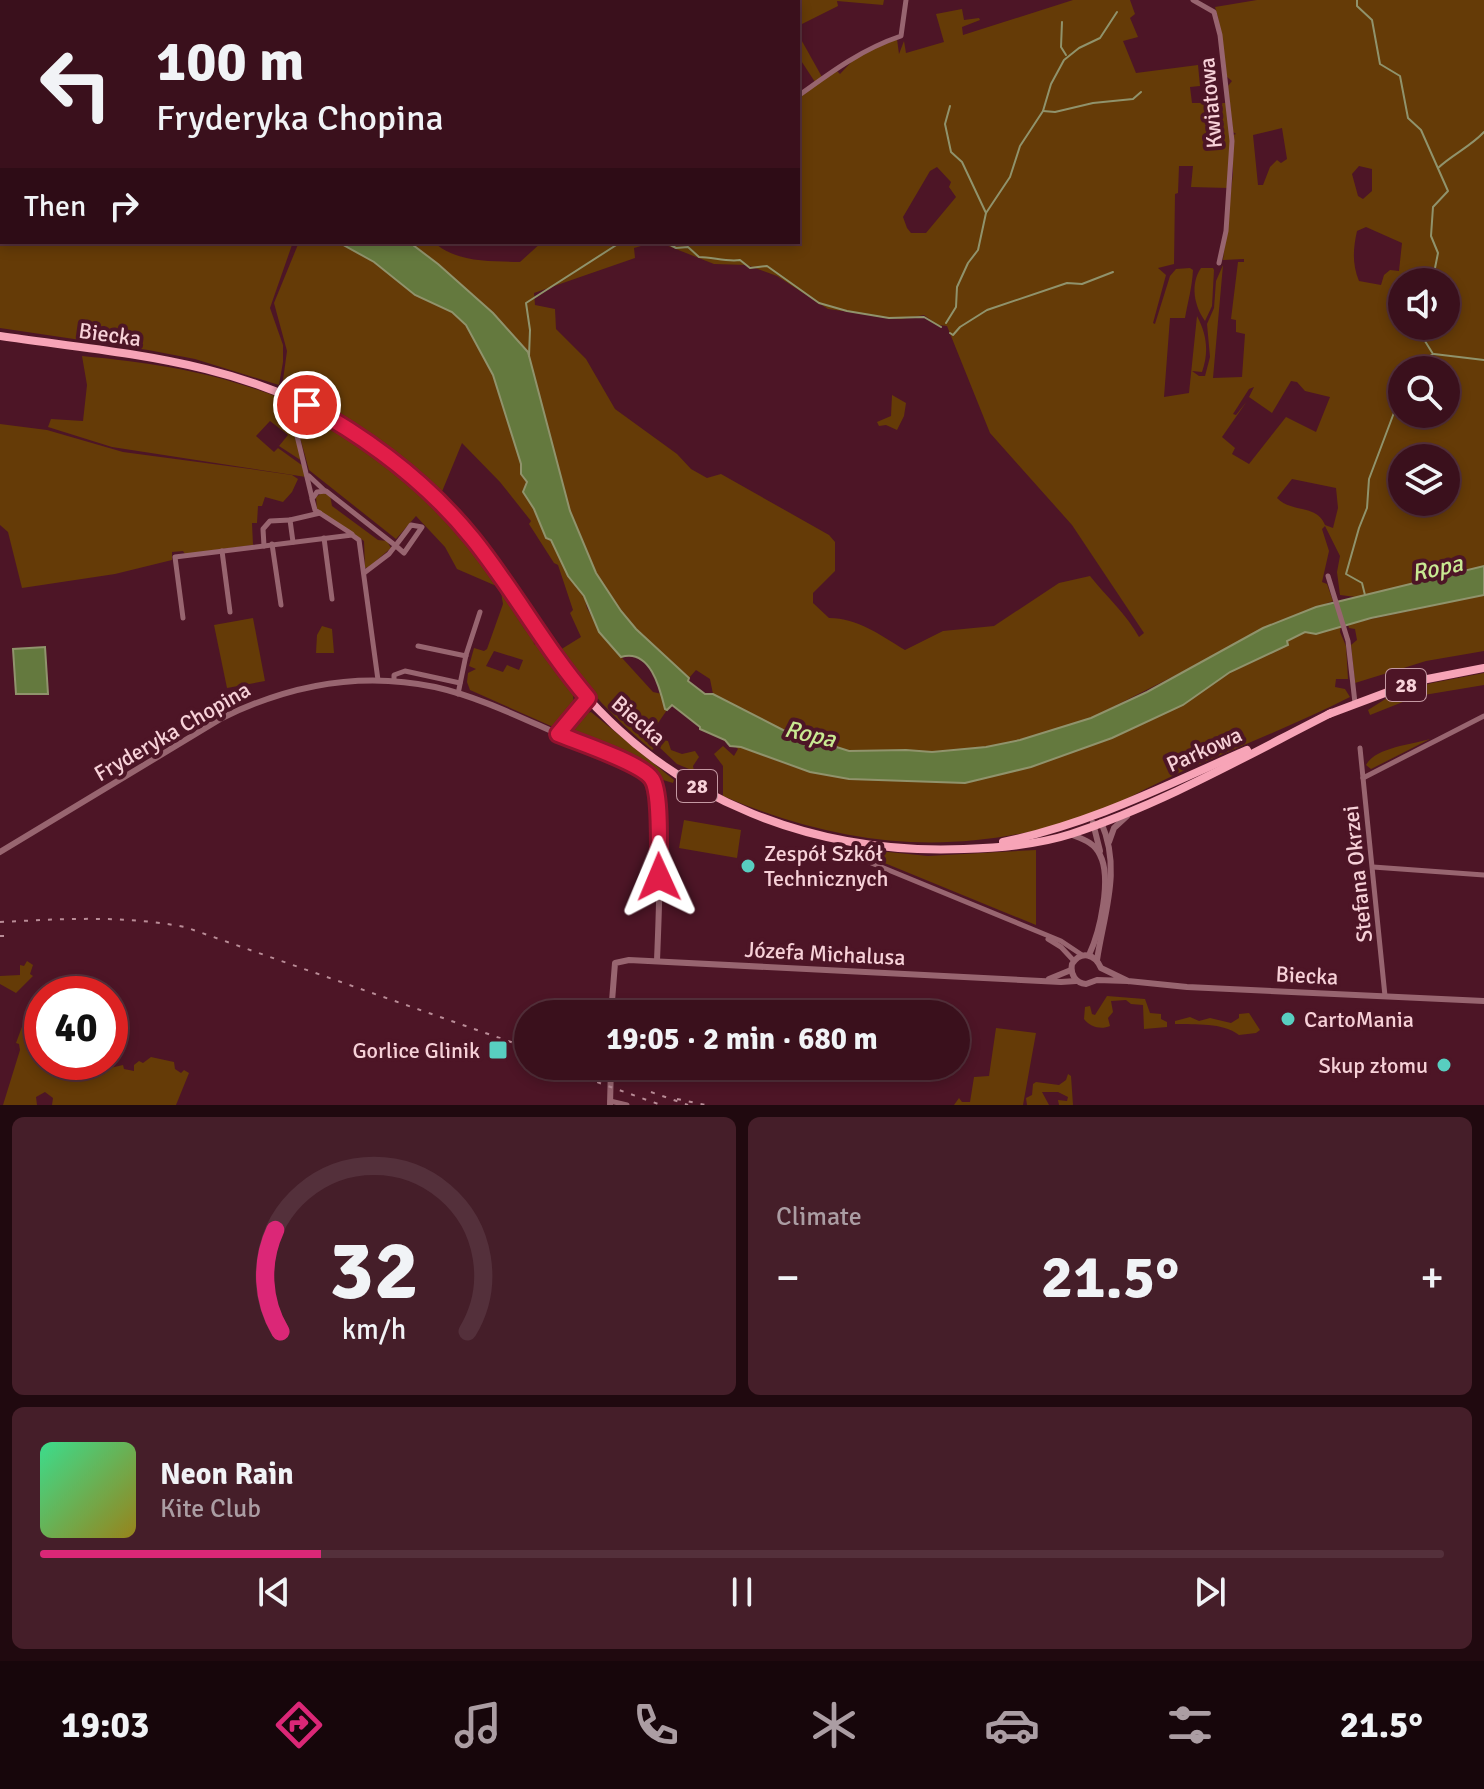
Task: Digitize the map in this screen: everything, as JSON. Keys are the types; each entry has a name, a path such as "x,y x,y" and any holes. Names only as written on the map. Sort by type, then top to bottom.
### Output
{"main road":[{"name":"Biecka","path":"0,336 227,373 292,397 350,428 421,483 451,513 493,565 555,656 588,698 632,741 665,766 744,811 808,834 846,843 902,849 998,848 1070,834 1096,822"},
{"name":"Parkowa","path":"1096,822 1355,703 1417,681 1484,668"},
{"name":"Parkowa","path":"1136,809 1331,713"},
{"name":"28","path":"1096,822 1136,809"},
{"name":"Biecka","path":"946,850 1096,822"}],"street":[{"path":"800,95 851,58 901,36 906,0"},
{"name":"Kwiatowa","path":"1193,0 1214,12 1232,141 1226,231 1219,263"},
{"path":"292,397 292,415 315,510 359,540 378,680"},
{"path":"307,472 313,482 326,491 396,546 404,553 422,527 411,525 396,546 389,554 364,573"},
{"path":"312,499 317,492 326,491"},
{"path":"264,546 263,529 270,521 320,513"},
{"path":"290,520 293,542"},
{"path":"183,618 175,557 352,535"},
{"path":"324,538 332,599"},
{"path":"272,544 281,605"},
{"path":"222,551 230,612"},
{"path":"1328,576 1348,641 1355,703"},
{"path":"458,694 480,612"},
{"path":"418,646 466,656"},
{"path":"394,681 394,675 405,671 460,683"},
{"name":"Fryderyka Chopina","path":"0,852 222,718 256,701 319,684 378,680 435,687 558,734 636,767 651,777 657,798 657,961"},
{"path":"558,734 588,698"},
{"path":"1363,778 1484,716"},
{"name":"Stefana Okrzei","path":"1360,748 1385,996"},
{"path":"1097,980 1101,968 1097,960 1099,948 1111,897 1110,834 1136,809"},
{"path":"1096,822 1108,845"},
{"path":"1076,981 1071,970 1074,961 1085,955 1099,926 1104,898 1096,822"},
{"path":"1070,834 1088,841 1102,858"},
{"path":"852,855 1061,941 1097,960"},
{"path":"1373,867 1484,875"},
{"path":"1030,929 1061,947 1074,961"},
{"name":"Józefa Michalusa","path":"612,1000 613,971 615,963 620,961 1076,981"},
{"name":"Biecka","path":"1101,968 1144,985 1484,1001"},
{"name":"Józefa Michalusa","path":"1042,981 1071,970"},
{"name":"Biecka","path":"1076,981 1086,984 1097,980 1128,981"},
{"path":"611,1080 610,1103 627,1105"}],"shaded area":[{"path":"800,0 884,0 883,5 837,1 838,6 800,25"},
{"path":"1073,0 1130,0 1135,14 1130,18 1138,37 1123,41 1136,73 1198,65 1200,86 1190,87 1192,103 1226,103 1231,141 1228,188 1191,187 1193,166 1179,166 1178,193 1175,194 1174,264 1158,268 1166,275 1153,323 1170,276 1176,269 1193,270 1185,318 1170,318 1164,397 1189,393 1197,316 1205,337 1206,357 1202,372 1192,371 1205,376 1210,357 1207,324 1214,308 1216,281 1223,265 1213,378 1242,377 1245,334 1236,332 1236,320 1231,319 1238,262 1244,262 1244,259 1223,260 1233,174 1233,135 1236,134 1233,132 1228,86 1232,81 1226,76 1215,7 1257,0 1484,0 1484,566 1356,597 1340,595 1337,572 1340,556 1325,526 1322,529 1329,551 1322,582 1327,584 1333,601 1291,617 1091,718 1020,740 932,752 849,751 783,730 713,694 710,679 696,670 689,678 636,629 596,573 570,511 528,352 493,313 412,244 437,244 453,254 474,260 520,262 540,244 648,244 634,248 635,258 534,293 535,305 555,309 556,329 586,359 615,409 677,454 691,469 707,478 721,474 829,535 835,542 835,571 813,593 813,603 829,618 859,624 905,650 943,631 994,626 1059,583 1090,576 1139,637 1144,633 1072,525 990,433 947,326 938,325 924,315 901,319 828,309 777,276 747,265 714,264 663,244 800,244 800,96 837,71 840,74 857,56 897,39 899,54 904,41 906,53 944,42 936,14 962,9 964,20 980,20 962,27 963,35","holes":["1282,128 1287,159 1281,163 1277,160 1270,167 1263,185 1258,185 1253,135","1359,166 1372,169 1372,191 1363,199 1358,196 1352,174","937,167 951,182 949,187 956,197 926,233 911,233 903,217 930,171","1291,381 1297,382 1305,391 1330,397 1316,432 1286,417 1249,464 1232,454 1235,448 1222,437 1247,401 1236,415 1233,414 1249,389 1254,387 1249,397 1272,413","1292,479 1336,488 1338,508 1333,528 1325,525 1316,514 1289,506 1277,498"]},
{"path":"800,38 822,77 815,82 800,59"},
{"path":"0,244 292,244 270,308 283,345 279,385 195,359 0,328"},
{"path":"298,244 342,244 374,262 415,295 452,312 466,325 493,375 521,464 521,475 527,482 524,492 568,576 584,596 603,637 653,692 662,694 667,710 649,736 659,744 663,740 668,741 671,750 682,754 695,751 699,757 693,766 694,771 677,764 658,746 652,750 639,739 602,703 560,650 581,637 570,613 573,610 558,565 529,524 531,521 500,482 462,443 441,494 389,447 328,410 286,390 283,380 287,351 274,303"},
{"path":"342,244 412,244 493,313 528,352 570,511 596,573 636,629 705,694 713,694 783,730 849,751 932,752 1020,740 1091,718 1147,692 1263,628 1316,607 1484,566 1484,595 1371,618 1316,634 1305,632 1287,641 1288,645 1230,672 1183,705 1112,738 1031,767 965,783 849,779 810,772 741,747 730,746 725,740 700,729 672,705 665,709 652,672 646,664 639,658 621,657 599,632 584,596 568,576 523,492 527,482 521,474 521,464 493,375 466,325 452,312 415,295 374,262"},
{"path":"1201,268 1214,270 1212,306 1205,321 1195,295 1195,281"},
{"path":"82,356 184,370 283,399 289,406 302,461 279,446 288,435 270,421 256,436 274,452 278,448 303,466 306,477 112,447 48,427 51,419 83,421 87,385"},
{"path":"892,395 906,403 897,430 886,425 879,426 877,422 891,416"},
{"path":"297,406 360,441 407,477 448,518 501,588 457,569 445,547 416,516 396,539 309,470 293,412"},
{"path":"0,424 47,430 123,452 292,475 298,479 283,502 265,497 262,506 258,506 257,523 252,523 253,545 185,554 183,551 172,552 172,560 115,574 22,588 8,532 0,525"},
{"path":"322,493 330,495 332,506 378,540 387,541 391,548 365,568 364,541 317,509 316,497"},
{"path":"501,592 524,628 533,636 534,644 542,648 570,687 573,706 556,726 470,690 468,673 476,669 469,666 474,648 487,649 503,604","holes":["494,651 523,660 519,670 507,665 503,672 486,666"]},
{"path":"1484,595 1484,651 1426,661 1355,683 1351,645 1357,640 1355,629 1349,628 1348,624"},
{"path":"253,618 265,681 227,688 214,625"},
{"path":"1341,625 1348,679 1336,679 1335,687 1345,689 1350,697 1078,819 987,839 899,841 812,827 723,796 723,766 714,754 723,746 734,756 738,749 734,745 794,767 849,779 965,783 1031,767 1113,738 1183,705 1230,672 1287,645 1287,641 1305,632 1316,634"},
{"path":"322,626 332,629 334,653 316,653 317,635"},
{"path":"45,647 48,694 16,694 13,649"},
{"path":"1484,673 1484,685 1418,696 1370,715 1368,710 1395,693"},
{"path":"591,712 674,780 673,783 660,779 644,764 578,736 574,731 575,721 582,714"},
{"path":"1430,739 1371,769 1366,765 1386,750"},
{"path":"684,820 741,830 737,858 679,848"},
{"path":"848,848 928,856 1036,850 1036,925"},
{"path":"27,961 33,965 30,974 33,976 24,976 24,985 16,993 0,984 0,976 20,975 20,965 24,966"},
{"path":"1107,996 1145,999 1150,1013 1161,1014 1167,1027 1144,1029 1143,1005 1131,1004 1126,1000 1111,1001 1113,1012 1108,1018 1110,1026 1099,1028 1089,1024 1084,1019 1085,1007 1090,1006 1095,1015"},
{"path":"1249,1013 1260,1030 1256,1033 1239,1035 1217,1026 1175,1024 1175,1021 1190,1017 1199,1021 1210,1018 1231,1023 1239,1018 1239,1014"},
{"path":"23,1024 24,1080 128,1080 128,1070 134,1071 134,1065 151,1057 174,1062 175,1069 189,1073 176,1105 52,1105 53,1098 45,1092 36,1097 37,1105 3,1105 20,1050 16,1043"},
{"path":"996,1028 1036,1033 1023,1105 954,1105 959,1098 962,1102 970,1102 974,1077 989,1076"},
{"path":"1068,1074 1071,1076 1073,1105 1059,1105 1058,1100 1067,1101 1068,1097 1058,1092 1042,1092 1049,1105 1027,1105 1026,1098 1032,1095 1033,1084 1059,1085"}],"waterway":[{"path":"1357,0 1357,6 1372,20 1380,64 1400,76 1408,118 1421,130 1448,191 1433,207 1431,236 1438,253 1435,268"},
{"path":"946,323 956,307 957,287 978,250 986,213 1010,177 1020,146 1043,111 1051,84 1064,60 1079,48 1100,38 1117,12"},
{"path":"1062,22 1061,47 1066,55"},
{"path":"1043,111 1055,112 1093,103 1133,99 1141,92"},
{"path":"950,106 945,124 951,152 962,162 986,213"},
{"path":"1438,168 1484,132"},
{"path":"529,356 530,330 526,303 618,244"},
{"path":"669,244 676,248 688,247 699,257 740,260 750,268 767,266 819,303 889,318 924,317 941,327"},
{"path":"950,333 953,335 987,310 1067,283 1082,284 1113,272"},
{"path":"1424,340 1433,354 1430,356"},
{"path":"1434,354 1484,360"},
{"path":"1365,595 1362,583 1346,574 1367,508 1369,479 1388,428"}],"railway":[{"path":"0,922 116,919 185,927 514,1043"},
{"path":"0,936 10,936"},
{"path":"591,1080 661,1105"},
{"path":"651,1092 688,1105"},
{"path":"677,1099 706,1105"}],"place":[{"name":"Zespół Szkół Technicznych","path":"748,866"},
{"name":"CartoMania","path":"1288,1019"},
{"name":"Gorlice Glinik","path":"498,1050"},
{"name":"Skup złomu","path":"1444,1065"}],"route":[{"path":"307,405 350,428 421,483 451,513 493,565 575,684 588,698 558,734 644,770 651,777 657,792 659,877"}],"water label":[{"name":"Ropa","path":"1437,568"},
{"name":"Ropa","path":"810,734"}]}
